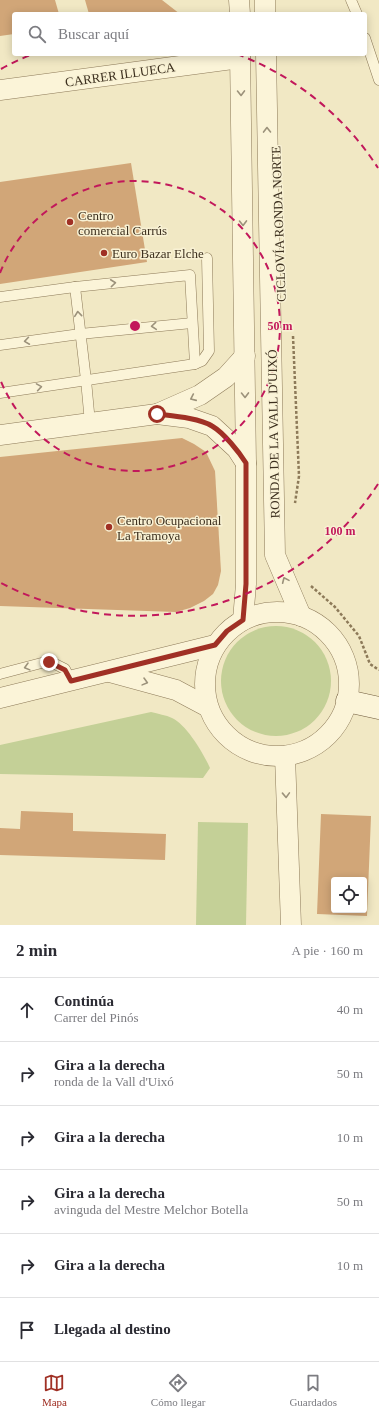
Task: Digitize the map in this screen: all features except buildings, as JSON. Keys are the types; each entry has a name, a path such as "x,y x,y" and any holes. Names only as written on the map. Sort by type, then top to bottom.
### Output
{"street":[{"path":"239,0 240,12"},
{"path":"265,0 265,12"},
{"name":"RONDA DE LA VALL D'UIXÓ","path":"240,56 246,463 246,584 243,620"},
{"name":"CARRER ILLUECA","path":"0,90 240,56"},
{"name":"RONDA DE LA VALL D'UIXÓ","path":"266,56 275,555 301,616"},
{"path":"157,414 200,395 226,377 245,356"},
{"path":"0,435 157,414 189,418 212,426 237,449 246,463"},
{"path":"275,612 301,616 317,624 330,635 340,650 347,666 349,683 347,701 341,718 331,732 318,744 302,752 285,756 271,756 257,753 232,741 218,725 208,707 204,686 206,665 215,645 227,631 243,620 262,613 275,612"},
{"path":"0,698 215,645"},
{"path":"108,672 176,690 208,707"},
{"path":"347,701 379,708"},
{"path":"285,756 291,925"}],"lane":[{"path":"352,0 356,12"},
{"path":"367,44 379,80"},
{"path":"0,393 202,362 209,351 207,258"},
{"path":"0,297 75,287 190,275 195,364"},
{"path":"75,287 90,423"},
{"path":"0,345 80,334 192,323"},
{"path":"0,674 49,662 65,670 71,681"}],"path":[{"path":"292,333 299,476 295,506"},
{"path":"307,583 340,613 359,636 370,664 379,670"}],"green space":[{"path":"276,626 297,630 307,635 315,642 322,650 327,660 331,681 327,702 322,712 315,720 307,727 297,732 276,736 255,732 245,727 237,720 230,712 225,702 221,681 225,660 230,650 237,642 245,635 255,630"},
{"path":"151,712 172,718 183,726 189,733 204,755 210,768 203,778 0,774 0,745"},
{"path":"198,822 248,823 246,925 196,925"}],"place":[{"name":"Centro comercial Carrús","path":"70,222"},
{"name":"Euro Bazar Elche","path":"104,253"},
{"name":"Centro Ocupacional La Tramoya","path":"109,527"}],"route":[{"path":"49,662 65,670 71,681 176,656 215,645 227,631 243,620 246,584 246,463 237,449 212,426 189,418 157,414"}]}
